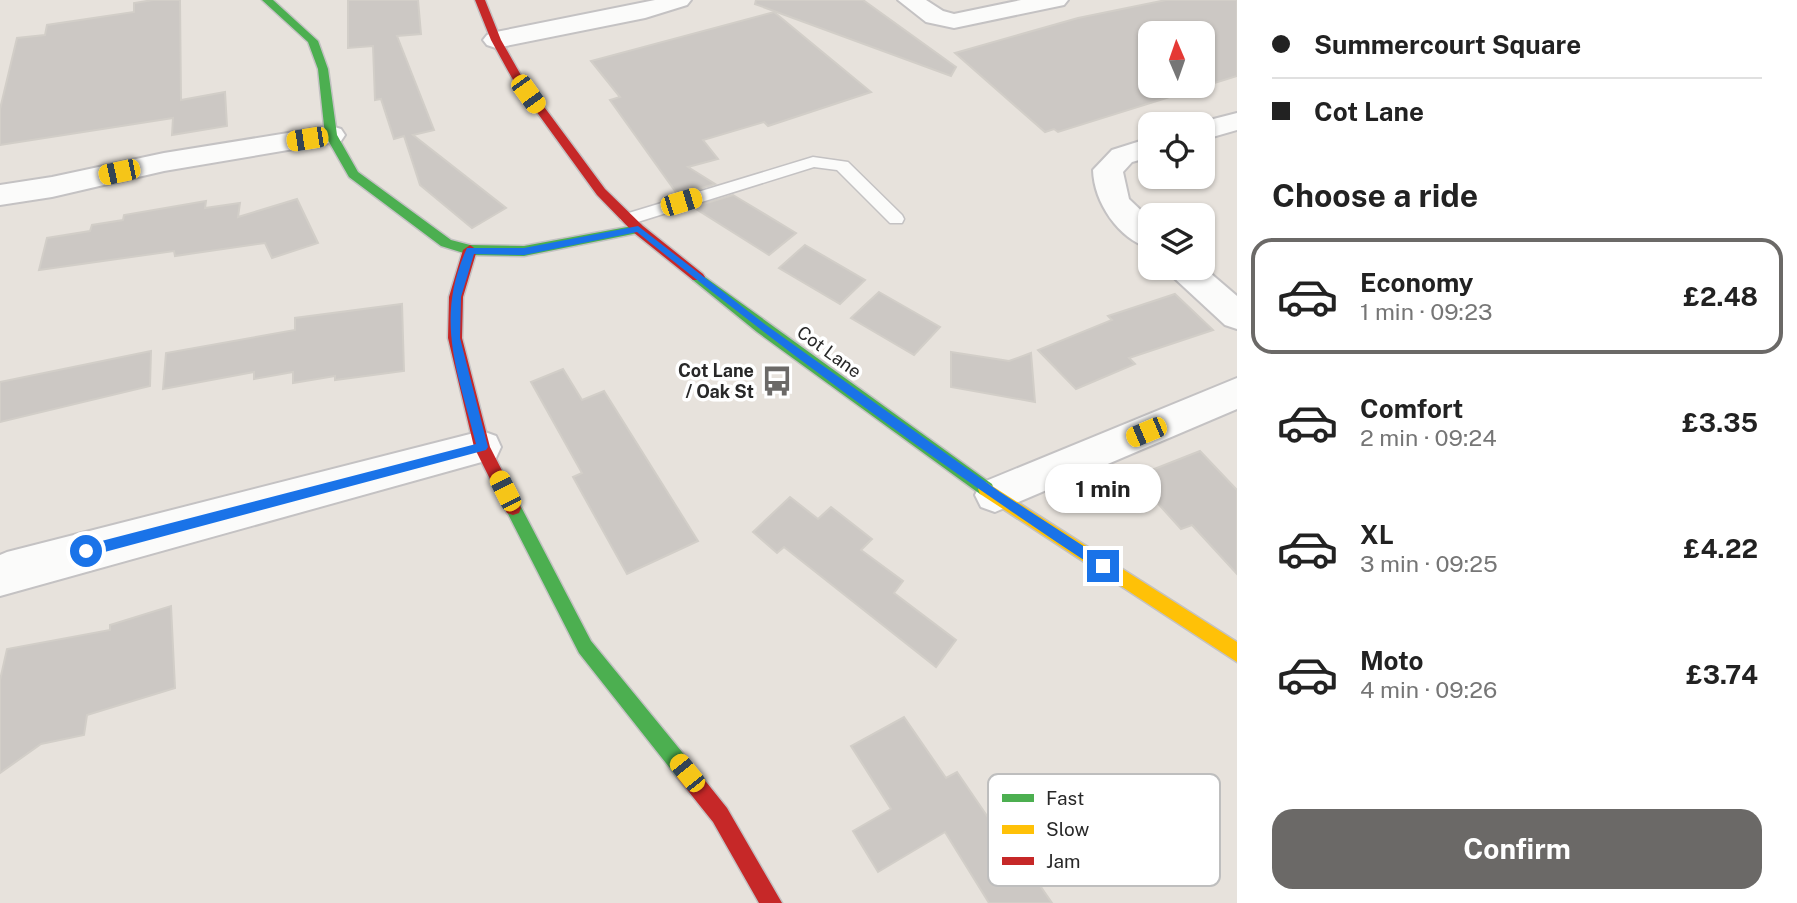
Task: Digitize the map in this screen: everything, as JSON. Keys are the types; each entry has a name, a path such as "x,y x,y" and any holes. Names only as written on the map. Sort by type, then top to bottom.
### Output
{"street":[{"path":"267,0 313,41 323,69 331,135 353,174 446,243 470,250 524,251 633,224"},
{"name":"Cot Lane","path":"480,0 496,40 517,78 601,192 633,224 762,328 995,495 1237,653"},
{"path":"496,40 645,11 678,0"},
{"path":"910,0 936,17 954,21 1041,1"},
{"path":"1215,127 1237,121"},
{"path":"0,195 52,187 164,162 331,135"},
{"path":"1138,151 1122,156 1108,170 1108,188 1116,207 1138,226"},
{"path":"470,250 456,297 455,338 482,447 585,647 720,815 771,903"},
{"path":"1197,280 1237,316"},
{"path":"995,495 1237,393"},
{"path":"0,576 482,447"}],"lane":[{"path":"633,224 813,162 842,166 896,219"}],"building":[{"path":"180,0 181,100 225,92 227,126 172,135 173,118 0,145 0,109 17,38 45,35 47,25 134,12 134,3"},
{"path":"348,0 418,0 421,34 397,36 434,130 413,135 506,208 472,228 420,185 404,136 394,139 381,99 375,100 373,46 348,48"},
{"path":"756,0 863,0 956,67 951,76 755,4"},
{"path":"1166,0 1237,0 1237,76 1215,83 1215,21 1138,21 1138,98 1167,98 1058,132 1054,129 1045,132 955,53 1078,18"},
{"path":"774,12 871,92 768,126 764,122 703,140 718,159 688,167 715,184 678,195 610,100 620,97 591,61"},
{"path":"733,195 796,233 769,255 693,207"},
{"path":"297,199 318,243 272,258 265,243 175,256 174,251 39,270 47,238 90,231 92,225 123,220 124,215 206,201 205,208 240,203 238,217"},
{"path":"805,245 865,280 840,304 779,268"},
{"path":"879,292 940,327 914,355 851,318"},
{"path":"1175,294 1213,330 1129,358 1135,364 1076,389 1038,350 1112,320 1108,316"},
{"path":"402,304 404,371 335,380 335,376 293,383 293,372 254,379 254,372 163,389 166,353 295,330 295,318"},
{"path":"151,351 150,386 0,422 0,382"},
{"path":"951,352 1009,361 1031,353 1035,402 951,387"},
{"path":"563,369 582,400 604,391 698,541 627,574 573,477 582,473 531,382"},
{"path":"1200,451 1237,490 1237,574 1192,525 1181,529 1134,477"},
{"path":"790,497 818,519 831,507 872,539 861,550 903,581 894,593 956,640 936,667 784,547 777,553 753,532"},
{"path":"171,606 175,688 87,715 84,735 41,744 0,773 0,680 7,649 110,630 110,625"},
{"path":"904,717 946,778 957,772 988,817 988,886 1043,886 1052,903 989,903 945,832 878,872 853,831 891,809 851,746"}],"traffic: fast":[{"path":"267,0 313,41 323,69 331,135 353,174 446,243 470,250 524,251 638,229"},
{"path":"698,277 762,328 986,489"},
{"path":"513,508 585,647 684,770"}],"traffic: slow":[{"path":"986,489 1237,653"}],"traffic: jam":[{"path":"480,0 496,40 517,78 601,192 638,229 698,277"},
{"path":"470,250 456,297 455,338 482,447 513,508"},
{"path":"684,770 720,815 771,903"}],"place":[{"name":"Cot Lane / Oak St","path":"777,381"}],"route":[{"path":"86,551 482,447 455,338 456,297 470,250 524,251 638,229 762,328 995,495 1103,566"}]}
